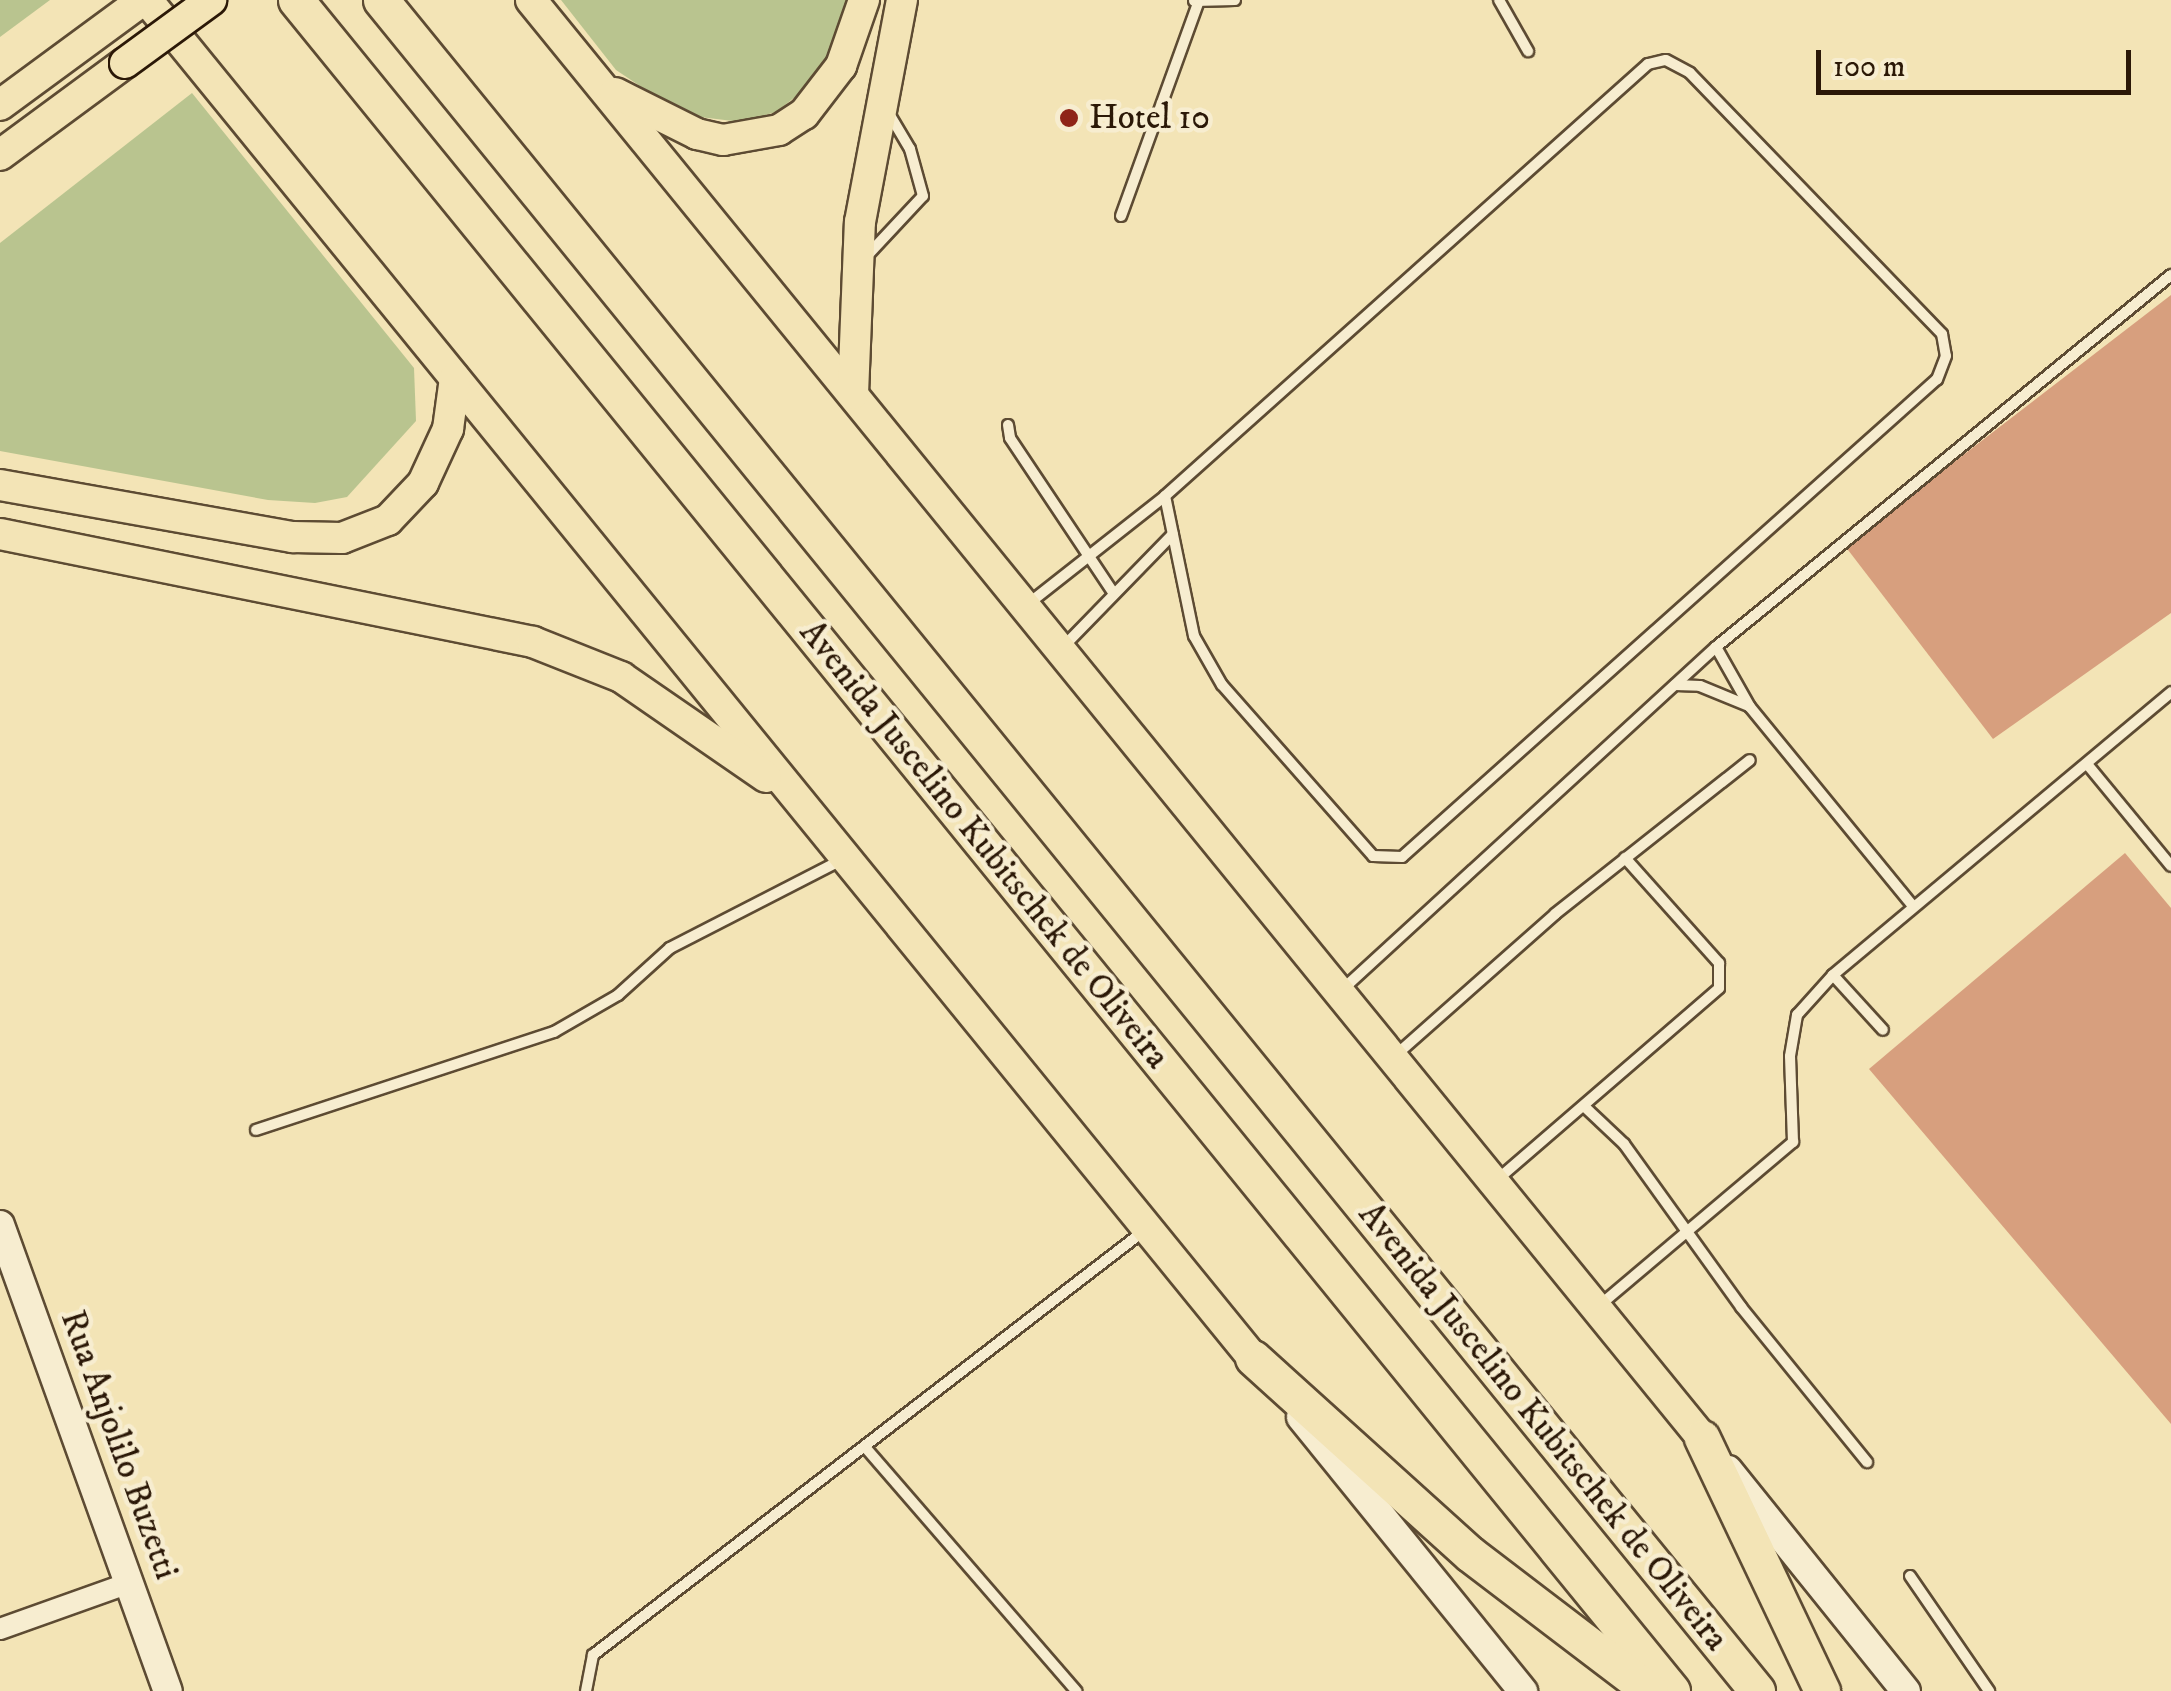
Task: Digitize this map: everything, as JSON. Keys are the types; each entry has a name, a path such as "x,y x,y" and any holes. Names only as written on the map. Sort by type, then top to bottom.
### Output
{"highway":[{"name":"Avenida Juscelino Kubitschek de Oliveira","path":"296,0 1672,1691"},
{"name":"Avenida Juscelino Kubitschek de Oliveira","path":"382,0 1758,1691"},
{"path":"1253,1358 1470,1554 1650,1691"},
{"path":"1702,1438 1822,1691"}],"main road":[{"path":"0,105 145,0 1523,1691"},
{"path":"0,155 212,0"},
{"path":"532,0 1906,1691"},
{"path":"598,83 696,134 723,140 779,130 804,114 842,66 864,0"},
{"path":"854,394 856,266 902,0"},
{"path":"0,485 293,537 342,538 368,531 403,506 444,439 455,378"},
{"path":"444,439 472,432 502,435"},
{"path":"0,534 533,642 622,677 800,802"},
{"name":"Rua Anjolilo Buzetti","path":"0,1225 168,1691"}],"street":[{"path":"0,1629 129,1583"}],"lane":[{"path":"1121,216 1195,2 1235,0"},
{"path":"1499,0 1528,51"},
{"path":"1024,607 1165,496 1648,64 1666,60 1690,73 1942,334 1946,356 1937,379 1402,857 1373,856 1222,686 1194,636 1165,496"},
{"path":"856,266 923,196 910,148 882,102"},
{"path":"1339,993 1716,647 2171,274"},
{"path":"1008,425 1010,438 1061,510 1085,560 1114,594"},
{"path":"1060,650 1173,534"},
{"path":"1716,647 1750,707 1913,906"},
{"path":"1674,686 1700,686 1750,707"},
{"path":"1596,1308 1690,1234 1792,1142 1790,1056 1797,1015 1833,975 2171,692"},
{"path":"1392,1058 1625,858 1750,760"},
{"path":"2087,764 2171,866"},
{"path":"256,1130 554,1032 618,995 670,948 846,858"},
{"path":"1494,1182 1586,1108 1719,988 1719,963 1625,858"},
{"path":"1833,975 1882,1030"},
{"path":"1586,1108 1624,1144 1867,1462"},
{"path":"586,1691 593,1655 1147,1228"},
{"path":"865,1447 1076,1691"},
{"path":"1910,1576 1989,1691"}],"green space":[{"path":"0,0 50,0 0,37"},
{"path":"561,0 850,0 833,54 804,90 776,112 741,122 700,117 658,98 616,70"},
{"path":"192,93 414,368 416,421 347,497 315,503 268,500 0,451 0,243"}],"building":[{"path":"2171,295 2171,613 1993,739 1845,546"},
{"path":"2125,853 2171,908 2171,1424 1869,1069"}],"place":[{"name":"Hotel 10","path":"1069,118"}]}
